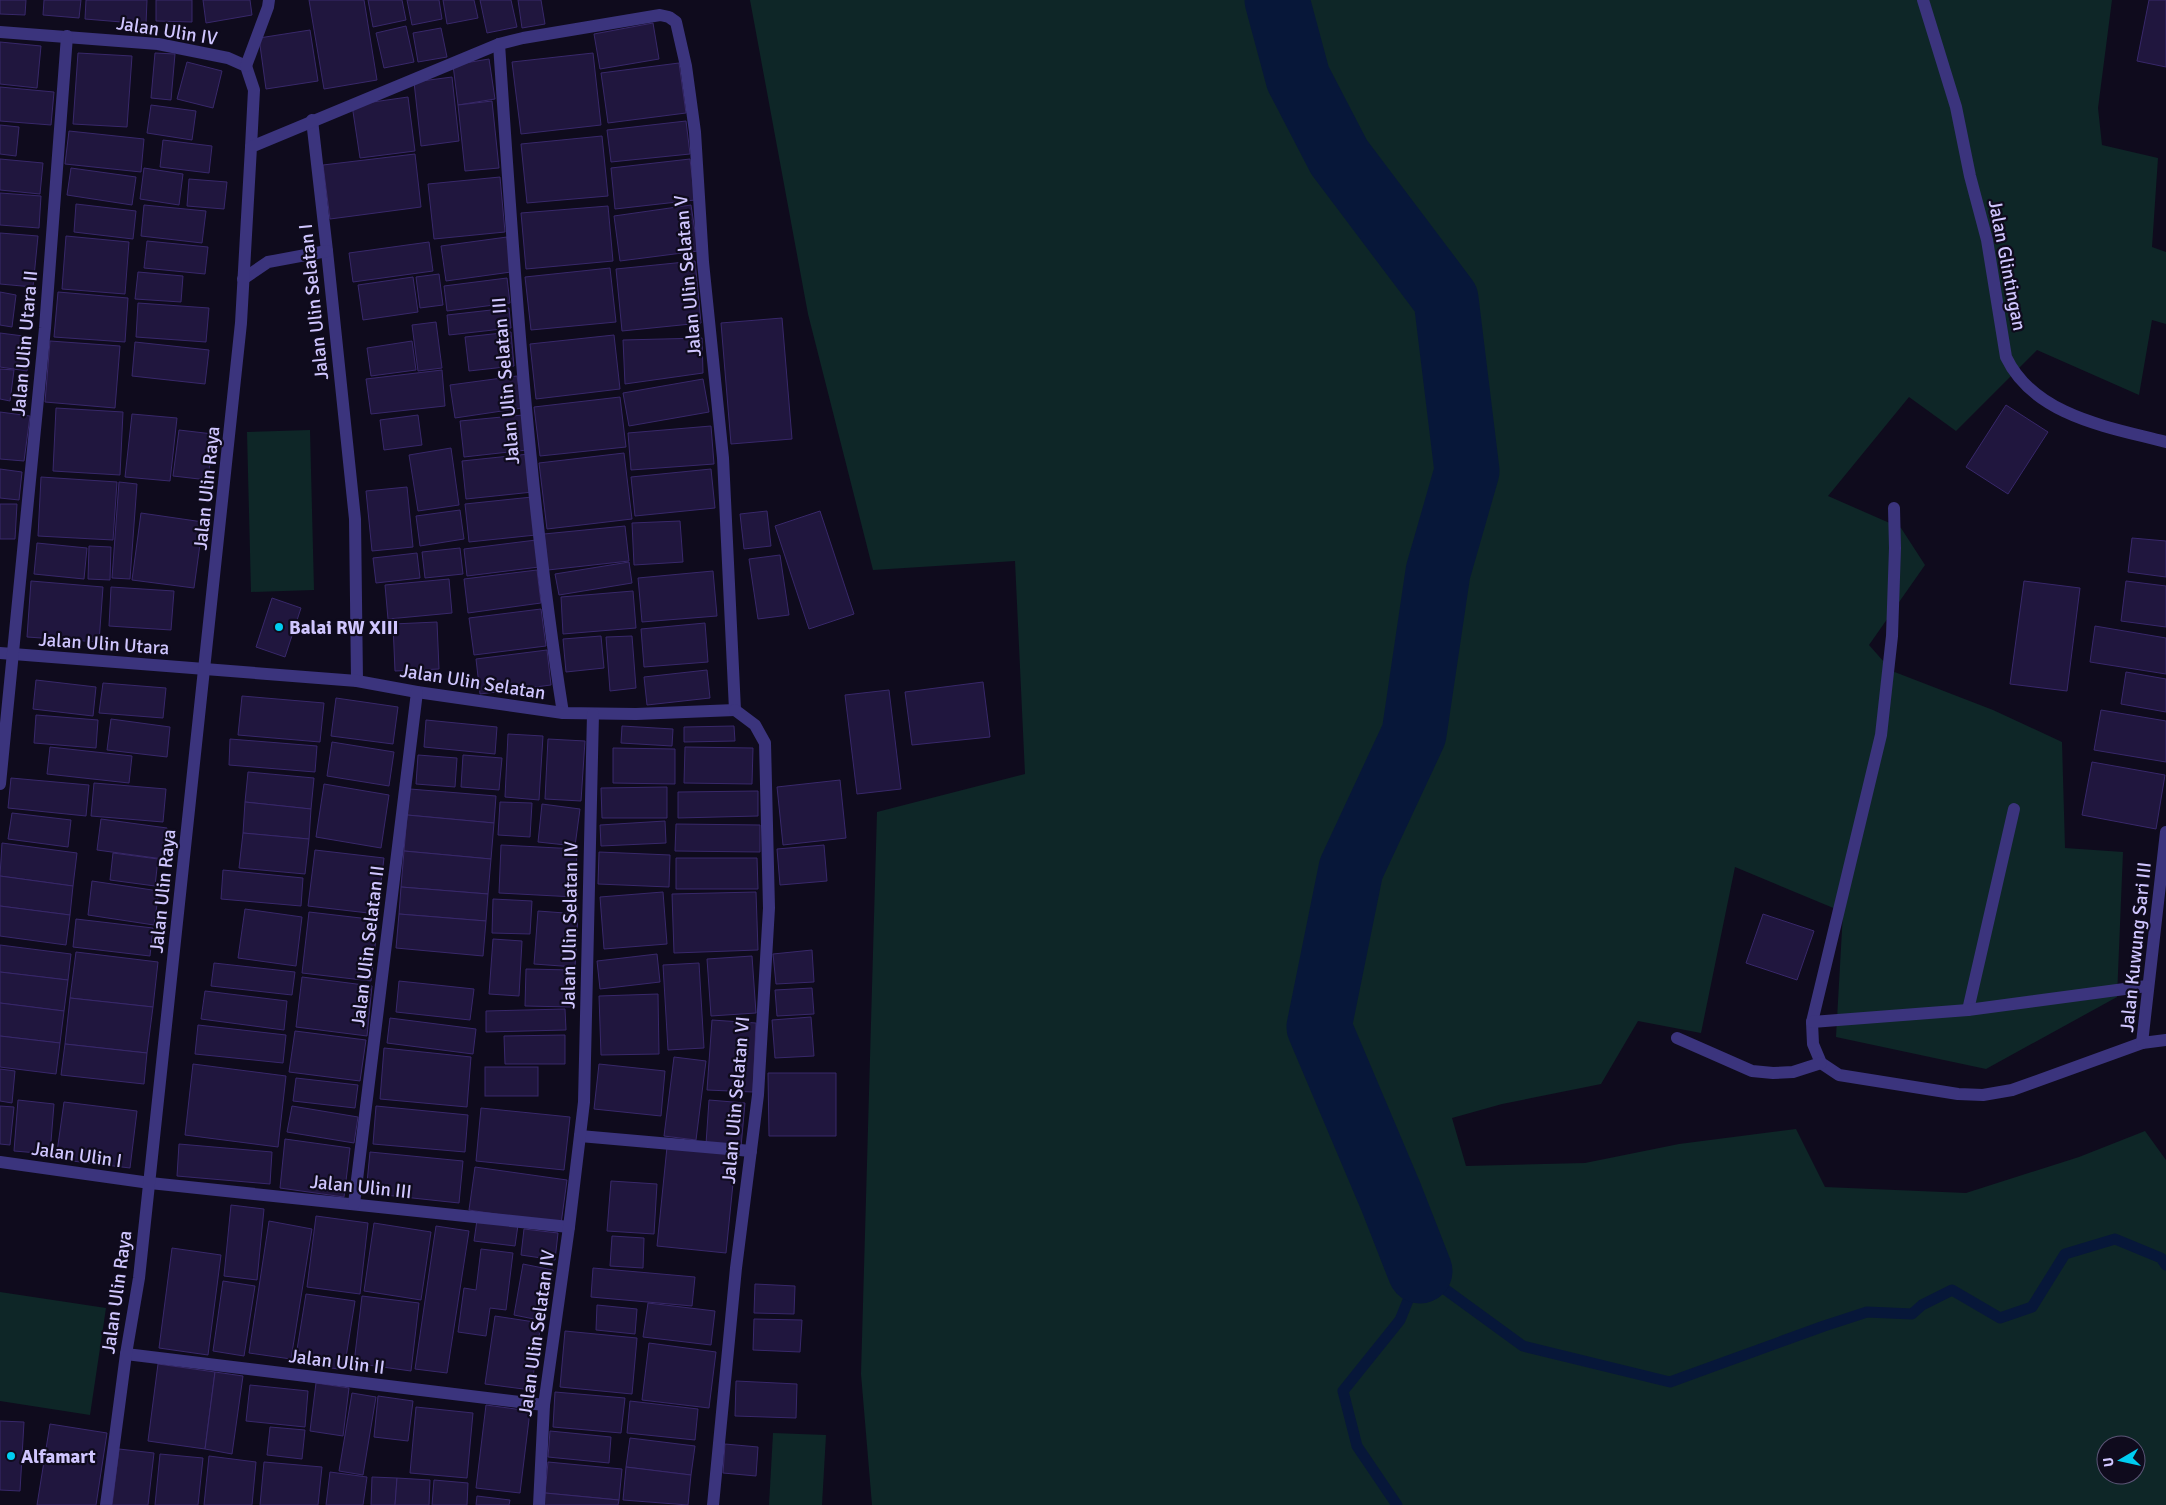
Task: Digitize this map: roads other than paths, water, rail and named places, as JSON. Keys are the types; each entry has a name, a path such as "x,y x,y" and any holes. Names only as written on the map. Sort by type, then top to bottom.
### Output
{"street":[{"path":"269,0 246,66 254,90 251,146 499,44"},
{"name":"Jalan Glintingan","path":"1923,0 1956,107 1970,176 1987,240 2006,357 2014,372 2035,394 2078,419 2166,442"},
{"name":"Jalan Ulin Selatan V","path":"499,44 523,38 660,15 669,17 676,22 686,66 695,132 703,262 723,458 735,710"},
{"name":"Jalan Ulin IV","path":"0,32 158,44 228,58 246,66"},
{"name":"Jalan Ulin Utara II","path":"0,784 6,654 45,328 67,36"},
{"name":"Jalan Ulin Selatan III","path":"499,44 518,321 537,522 563,713"},
{"name":"Jalan Ulin Selatan I","path":"312,120 328,252 355,519 357,681"},
{"name":"Jalan Ulin Raya","path":"106,1505 126,1354 139,1278 206,669 241,323 251,146"},
{"path":"243,279 268,262 328,252"},
{"path":"1894,508 1895,548 1892,636 1881,735 1812,1022 1813,1044 1821,1063 1839,1075 1958,1094 1983,1095 2012,1090 2142,1043"},
{"name":"Jalan Ulin Utara","path":"6,654 206,669"},
{"name":"Jalan Ulin Selatan","path":"206,669 357,681 417,692 563,713 593,714 735,710"},
{"name":"Jalan Ulin Selatan II","path":"354,1204 417,692"},
{"name":"Jalan Ulin Selatan VI","path":"713,1505 736,1268 758,1095 769,908 765,742 755,725 735,710"},
{"name":"Jalan Ulin Selatan IV","path":"539,1505 544,1405 584,1102 593,714"},
{"path":"1968,1010 2014,809"},
{"name":"Jalan Kuwung Sari III","path":"2166,832 2142,1043 2166,1040"},
{"path":"1812,1022 1968,1010 2148,986"},
{"path":"1677,1038 1752,1071 1793,1072 1821,1063"},
{"path":"580,1136 751,1151"},
{"name":"Jalan Ulin I","path":"0,1162 150,1183"},
{"name":"Jalan Ulin III","path":"150,1183 569,1227"},
{"name":"Jalan Ulin II","path":"126,1354 544,1405"}],"waterway":[{"path":"1277,0 1298,78 1339,157 1446,299 1467,471 1438,572 1414,734 1351,869 1319,1027 1391,1197 1420,1271"},
{"path":"1397,1505 1357,1446 1343,1391 1400,1320 1420,1271 1523,1346 1670,1382 1867,1312 1912,1314 1922,1305 1952,1290 2000,1318 2032,1307 2065,1254 2115,1239 2161,1258 2166,1265"}],"place":[{"name":"Balai RW XIII","path":"279,627"},
{"name":"Alfamart","path":"11,1456"}]}
